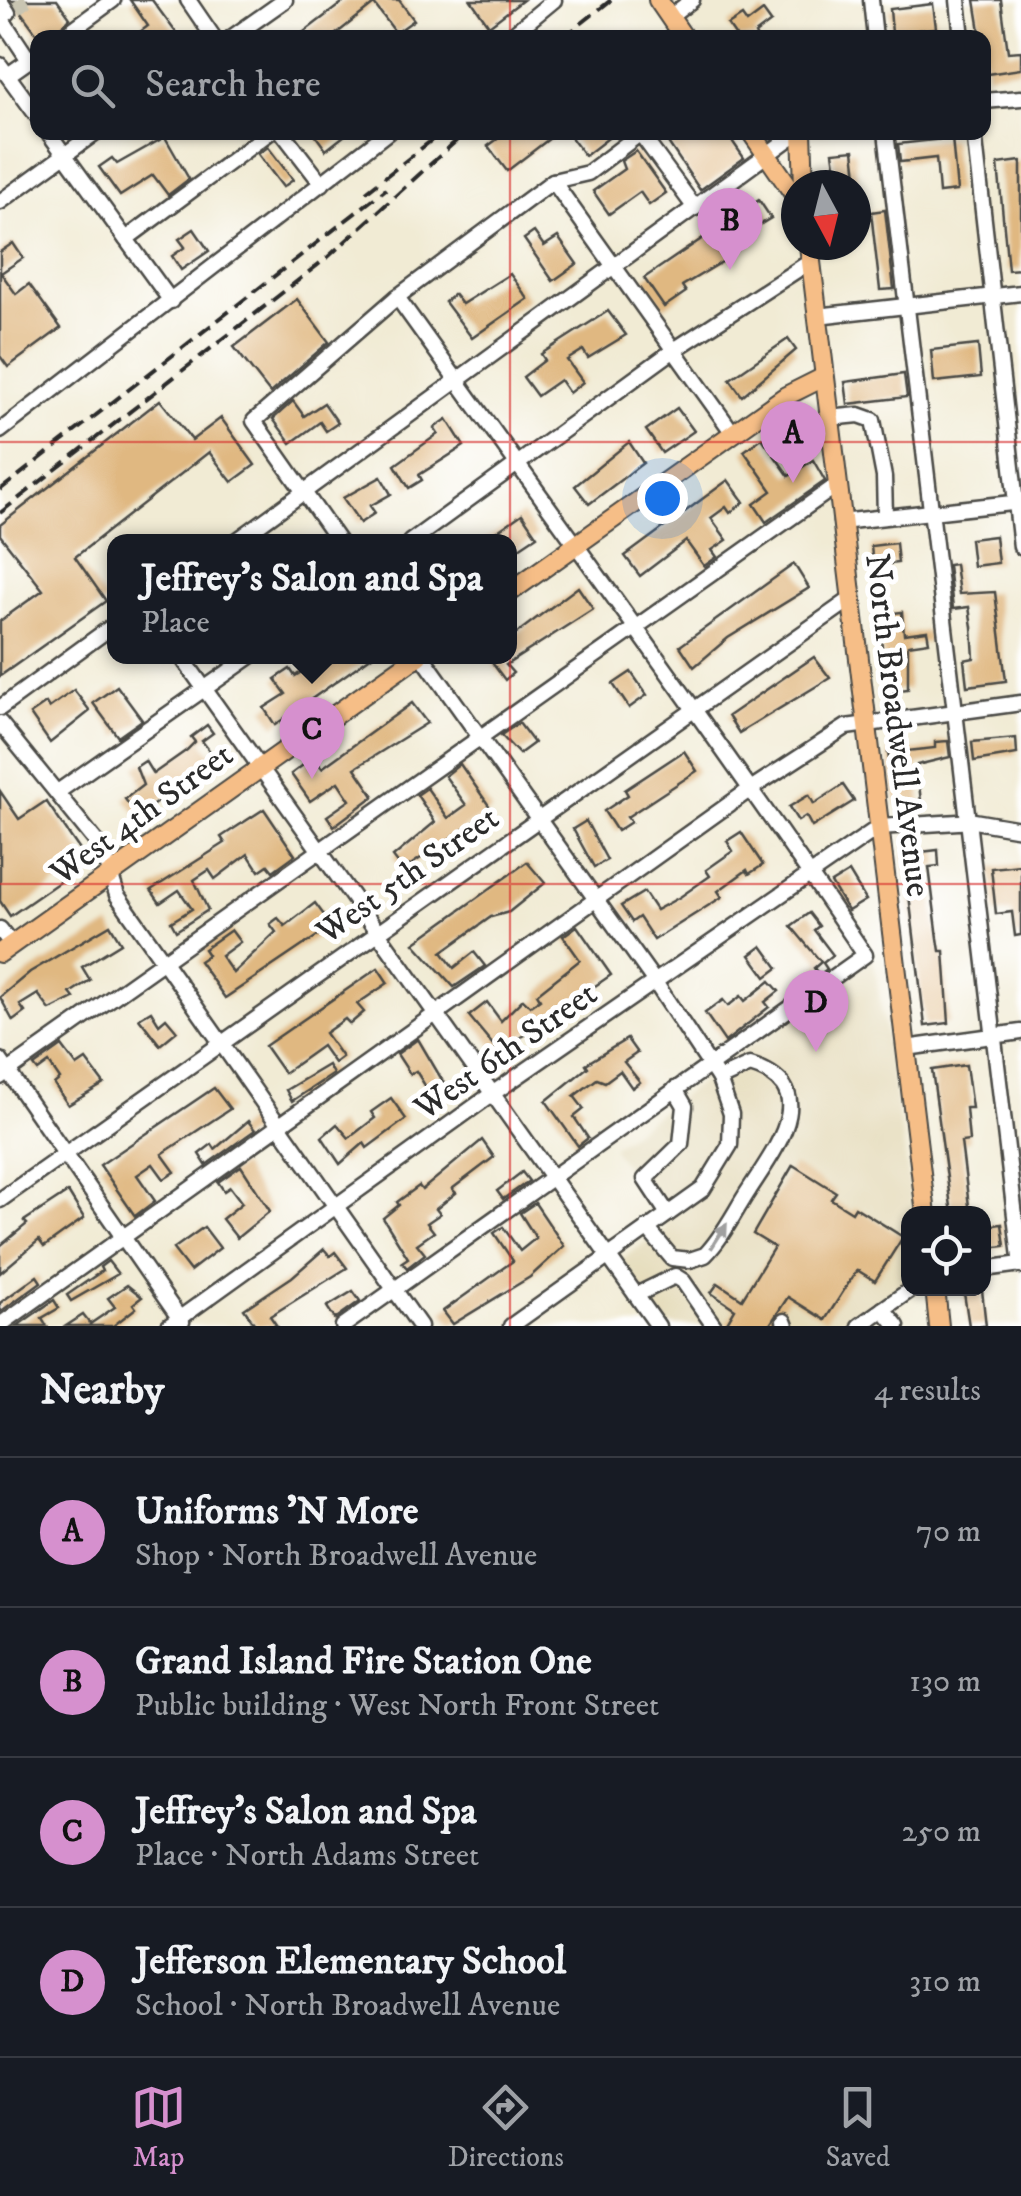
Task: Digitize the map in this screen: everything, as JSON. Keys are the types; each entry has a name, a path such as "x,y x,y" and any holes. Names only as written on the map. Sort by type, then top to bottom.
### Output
{"main road":[{"path":"658,0 679,30"},
{"path":"757,140 781,175"},
{"path":"801,140 803,170"},
{"name":"North Broadwell Avenue","path":"811,260 925,1206"},
{"path":"517,587 786,396 824,377"},
{"name":"West 4th Street","path":"6,949 409,664"},
{"path":"936,1296 940,1326"}],"street":[{"path":"81,0 92,15"},
{"path":"71,30 113,0"},
{"path":"188,0 209,30"},
{"path":"242,30 285,0"},
{"path":"518,30 554,0"},
{"path":"670,17 692,0"},
{"path":"871,0 874,30"},
{"path":"958,0 961,30"},
{"path":"5,9 30,52"},
{"path":"30,58 4,70 30,107"},
{"path":"991,101 1021,98"},
{"path":"54,140 171,301"},
{"path":"0,202 85,140"},
{"path":"126,239 259,140"},
{"path":"288,140 322,184"},
{"path":"0,430 378,140"},
{"path":"333,534 254,422 397,298 553,182 588,173 632,140"},
{"path":"646,140 695,208"},
{"path":"247,534 789,140"},
{"path":"887,140 965,821 1021,1264 991,1267"},
{"path":"975,140 1021,547"},
{"path":"553,182 733,433"},
{"path":"421,534 800,260"},
{"path":"817,316 1021,293"},
{"path":"343,1326 865,955 752,788 690,709 577,544 397,298"},
{"path":"830,418 859,415 873,420 882,462 886,516"},
{"path":"178,1323 67,1153 3,1070 837,485"},
{"path":"841,522 1018,502"},
{"name":"West 5th Street","path":"0,1200 690,709 851,599"},
{"path":"0,708 107,630"},
{"path":"187,664 658,1326"},
{"path":"59,790 240,664"},
{"path":"426,664 711,1064 731,1114 730,1145 709,1183 511,1326"},
{"path":"0,1325 752,788 846,727 866,721 1021,703"},
{"path":"0,722 104,850 117,895 420,1326"},
{"path":"879,827 965,821 1021,829"},
{"name":"West 6th Street","path":"178,1323 492,1094 879,827"},
{"path":"0,928 6,949"},
{"path":"906,1048 1021,1032"},
{"path":"647,1228 672,1258 690,1260 705,1255 786,1132 787,1097 774,1075 750,1065 719,1079"},
{"path":"668,1214 645,1178 681,1144 684,1106 675,1089"},
{"path":"636,1294 674,1276 683,1281 714,1326"},
{"path":"859,1326 902,1296"},
{"path":"884,1309 898,1326"}],"shaded area":[{"path":"873,956 913,1206 901,1206 901,1290 849,1326 665,1326 620,1260 667,1228 612,1147"}],"building":[{"path":"12,0 57,0 70,18 58,30 34,30"},
{"path":"130,0 152,0 174,30 143,30 148,26"},
{"path":"346,0 399,0 414,20 394,30 374,4 341,30 307,30"},
{"path":"471,0 523,0 489,26"},
{"path":"975,0 1001,0 1008,52 1021,51 1021,69 991,73 991,30 980,30"},
{"path":"933,4 936,28 892,30 890,9"},
{"path":"763,11 771,22 760,30 731,30 728,25 742,16 747,23"},
{"path":"160,140 167,140 189,179 168,195 153,175 120,196 99,167 112,158 117,164"},
{"path":"319,140 339,140 326,150"},
{"path":"496,140 548,140 507,171 488,146"},
{"path":"573,140 606,140 585,156"},
{"path":"666,140 732,140 744,158 700,190"},
{"path":"952,140 957,191 939,193 936,158 900,162 898,144"},
{"path":"268,147 293,180 283,187 258,154"},
{"path":"854,150 856,170 836,170 833,152"},
{"path":"636,151 666,193 649,205 640,192 609,214 593,191 624,169 621,161"},
{"path":"1021,161 1021,269 1008,270 998,164"},
{"path":"759,200 771,218 746,233 749,238 728,251 732,256 682,286 686,292 664,307 644,278"},
{"path":"885,210 894,289 880,290 871,212"},
{"path":"194,229 209,251 181,270 172,256 185,247 179,239"},
{"path":"534,232 544,246 558,237 577,264 553,281 524,239"},
{"path":"13,243 23,258 1,273 16,294 29,284 61,328 8,367 0,356 0,252"},
{"path":"510,274 528,299 472,338 445,302 454,294 462,304"},
{"path":"297,299 329,342 270,393 234,347"},
{"path":"608,311 626,335 588,358 583,350 567,360 583,382 569,393 560,380 537,396 523,377 545,360 541,354"},
{"path":"788,339 796,350 742,396 730,379"},
{"path":"978,345 981,377 934,382 931,350"},
{"path":"904,374 907,397 848,404 845,382"},
{"path":"160,400 192,440 221,418 255,465 232,482 209,452 75,557 106,601 0,676 0,621 43,590 0,535 0,525"},
{"path":"293,401 304,416 324,403 338,423 326,431 320,422 291,443 273,419"},
{"path":"677,408 694,431 662,453 646,430"},
{"path":"447,419 464,446 419,475 422,480 409,488 395,465 438,434 434,428"},
{"path":"762,438 789,476 813,460 825,481 766,522 754,504 772,491 744,451"},
{"path":"629,442 643,463 589,504 575,486"},
{"path":"381,477 391,494 370,506 375,513 360,523 343,498"},
{"path":"728,480 744,502 730,513 726,507 711,518 727,540 712,550 717,557 704,566 686,541 640,576 625,556"},
{"path":"522,514 537,536 517,549 517,534 493,534"},
{"path":"995,536 998,563 973,566 970,539"},
{"path":"896,543 898,563 873,566 871,546"},
{"path":"794,564 809,588 728,638 694,667 680,646"},
{"path":"955,564 959,594 995,592 1006,681 967,686 964,660 974,658 972,627 969,607 953,609 948,565"},
{"path":"578,587 593,609 517,658 517,633"},
{"path":"902,612 904,634 927,631 929,642 908,645 908,689 884,692 881,672 886,671 877,615"},
{"path":"814,657 830,678 739,733 728,716"},
{"path":"314,664 324,668 330,664 361,664 275,725 264,708 286,694 275,679 290,669 295,676"},
{"path":"493,664 508,664 513,673 505,680"},
{"path":"631,672 647,695 629,708 613,684"},
{"path":"117,686 142,720 118,737 93,703"},
{"path":"74,690 90,711 50,743 30,714 46,703 49,708"},
{"path":"412,703 427,723 355,768 374,796 334,826 327,816 350,800 338,782 310,801 291,774 314,757 322,768"},
{"path":"519,723 534,743 519,754 501,735"},
{"path":"207,725 213,733 202,741 216,759 138,816 125,799 143,785 136,767 145,761 153,774 187,750 195,742 191,737"},
{"path":"1016,738 1017,754 974,761 972,742"},
{"path":"948,741 950,757 917,765 921,802 897,805 888,753 935,748 935,742"},
{"path":"684,751 697,771 627,817 631,822 617,831 604,811 628,795 625,790"},
{"path":"460,764 492,810 403,870 393,857 435,822 417,795 427,788 448,818 466,805 445,776"},
{"path":"843,785 854,801 812,827 806,816 798,821 789,807 809,795 814,804"},
{"path":"0,791 19,819 46,801 88,862 10,916 0,901"},
{"path":"264,809 295,855 273,871 268,865 259,871 248,854 215,879 209,870 194,880 208,910 176,931 171,922 192,909 179,890 160,903 151,890 225,843 221,837"},
{"path":"586,821 607,860 594,867 573,829"},
{"path":"741,832 763,865 749,874 747,870 718,891 722,897 654,940 639,917 632,922 621,906 644,892 656,910 680,897 710,876 706,870 733,851 727,841"},
{"path":"938,850 939,866 929,867 940,951 944,951 949,1023 925,1026 904,854"},
{"path":"527,862 545,883 509,912 491,917 442,952 454,968 474,952 485,966 454,987 414,943"},
{"path":"1021,865 1021,935 1015,936 1012,912 996,914 991,868"},
{"path":"849,872 866,900 848,911 831,883"},
{"path":"315,903 332,926 225,998 199,961 208,955 204,949 231,930 240,942 221,956 233,973 276,932 270,924 278,918 285,926"},
{"path":"809,913 819,926 814,930 833,955 823,963 827,969 819,975 814,968 821,962 791,926"},
{"path":"110,925 121,943 82,967 90,980 70,993 74,998 50,1010 38,994 20,1005 25,1012 13,1021 0,997 30,972"},
{"path":"577,926 611,975 499,1052 469,1016 487,1002 501,1021 523,999 530,1006 540,999 537,994 580,960 563,936"},
{"path":"762,946 778,968 766,977 750,955"},
{"path":"378,968 388,983 357,1004 364,1012 350,1024 345,1019 325,1033 342,1057 334,1063 322,1046 284,1073 265,1046"},
{"path":"770,981 779,991 765,1002 769,1007 725,1042 705,1013 723,1000 728,1006 741,996 745,1001"},
{"path":"151,1011 159,1024 166,1018 177,1031 160,1045 139,1018"},
{"path":"418,1039 448,1090 434,1100 416,1071 410,1074 397,1054"},
{"path":"627,1039 637,1053 624,1062 640,1082 632,1088 620,1071 605,1082 597,1079 574,1096 584,1109 574,1117 588,1138 578,1146 546,1101 588,1067 586,1064"},
{"path":"62,1046 77,1066 86,1060 104,1084 68,1105 54,1084 60,1079 49,1063 38,1071 34,1066"},
{"path":"328,1065 333,1074 292,1101 286,1090"},
{"path":"966,1065 972,1108 966,1108 969,1141 961,1142 969,1206 951,1206 932,1070"},
{"path":"214,1088 230,1109 162,1154 175,1172 164,1179 153,1164 137,1175 155,1201 135,1216 100,1165"},
{"path":"391,1098 406,1119 367,1148 364,1143 340,1164 322,1137 337,1124 349,1138 375,1118 371,1112"},
{"path":"248,1121 255,1130 206,1165 199,1154 212,1144 215,1149"},
{"path":"482,1140 494,1157 452,1189 456,1193 436,1209 440,1214 427,1223 434,1232 417,1244 425,1254 407,1268 402,1262 408,1258 383,1218 399,1205 397,1202 419,1186 422,1190"},
{"path":"793,1165 836,1192 831,1199 852,1212 855,1207 901,1236 901,1240 875,1281 857,1270 825,1320 788,1297 769,1326 725,1326 735,1309 711,1293 718,1283 742,1299 774,1247 753,1234"},
{"path":"241,1166 270,1211 237,1238 222,1219 242,1203 230,1187 224,1191 218,1182"},
{"path":"522,1172 529,1181 503,1199 497,1191"},
{"path":"68,1192 84,1218 44,1247 39,1240 0,1273 0,1246 27,1224 24,1221"},
{"path":"535,1203 564,1246 530,1277 453,1324 443,1311 513,1261 494,1233 503,1227 520,1251 536,1238 520,1213"},
{"path":"1002,1224 1005,1246 991,1248 991,1225"},
{"path":"204,1227 220,1248 190,1271 173,1249"},
{"path":"324,1249 330,1256 335,1252 347,1268 270,1316 277,1326 256,1326 244,1309 292,1277"},
{"path":"108,1261 118,1274 71,1301 67,1295 102,1271 100,1267"},
{"path":"37,1276 41,1282 0,1312 0,1303"},
{"path":"127,1285 142,1297 133,1304 136,1308 113,1326 66,1326 83,1315 90,1324 115,1307 108,1298"},
{"path":"353,1291 360,1301 335,1319 327,1307"},
{"path":"964,1296 983,1296 986,1326 969,1326"},
{"path":"54,1300 59,1308 42,1318 47,1326 17,1326"}],"tunnel":[{"path":"16,8 27,0"}],"railway":[{"path":"573,30 611,0"},
{"path":"366,192 432,140"},
{"path":"0,513 328,257 457,140"},
{"path":"0,490 386,189"}],"place":[{"name":"Grand Island Fire Station One","path":"730,270"},
{"name":"Uniforms 'N More","path":"793,483"},
{"name":"Jeffrey's Salon and Spa","path":"312,779"},
{"name":"Jefferson Elementary School","path":"816,1052"}]}
